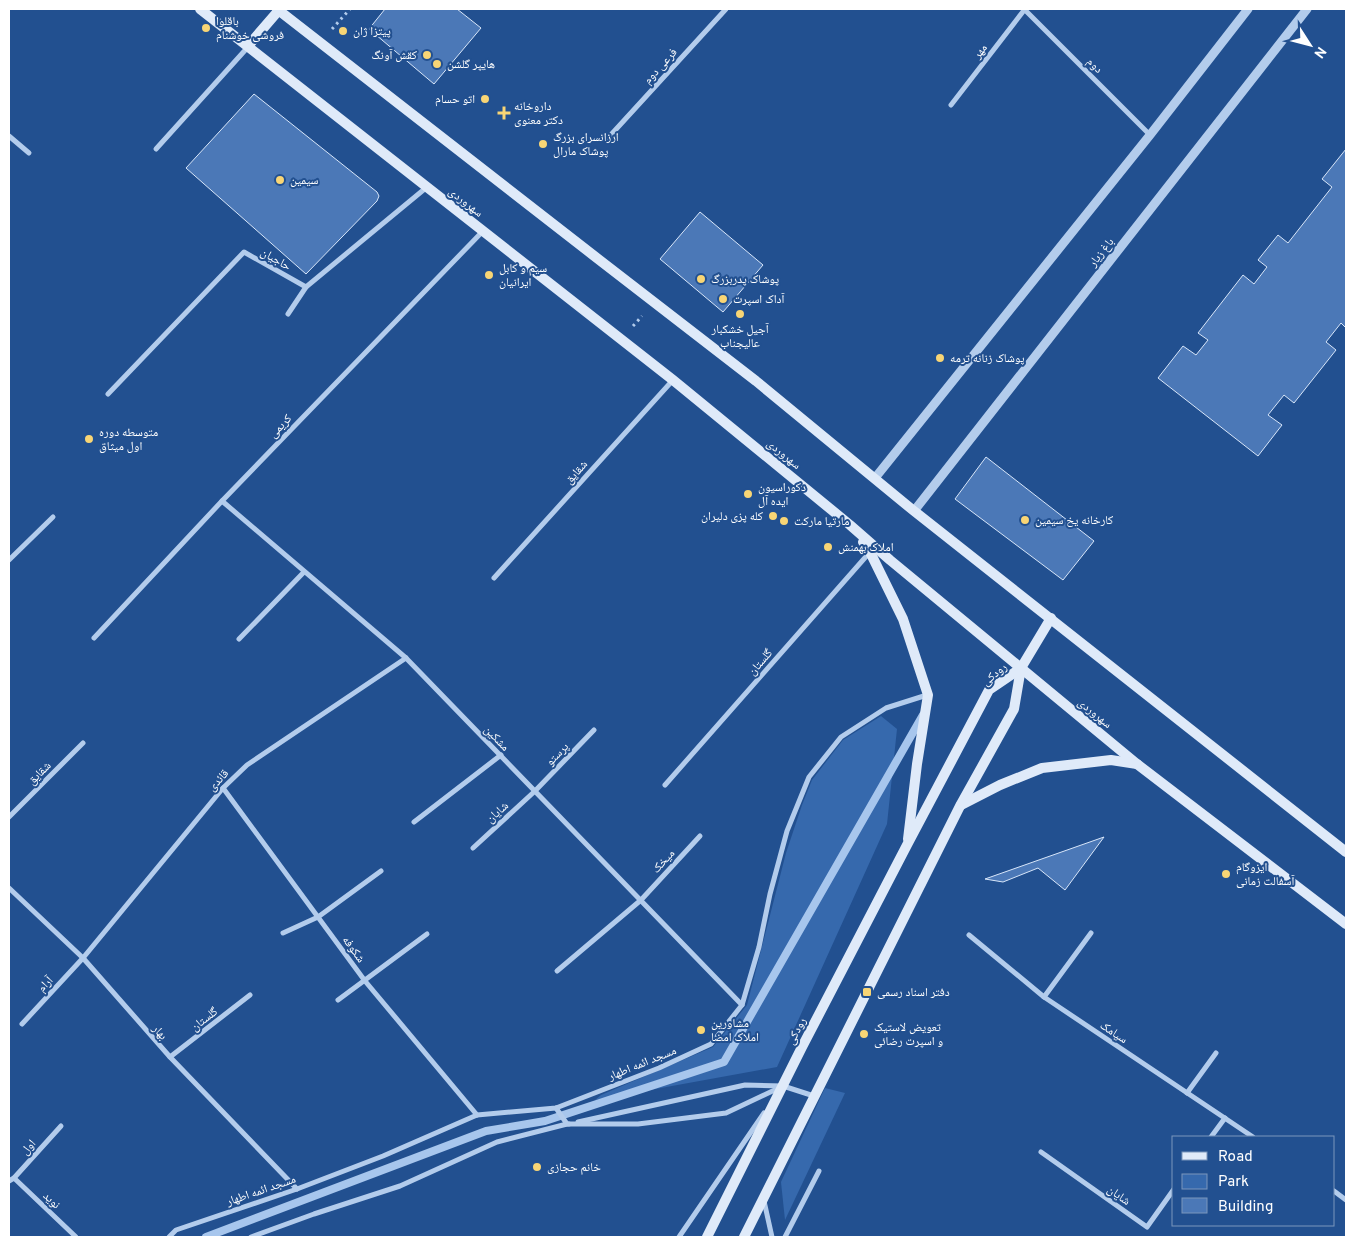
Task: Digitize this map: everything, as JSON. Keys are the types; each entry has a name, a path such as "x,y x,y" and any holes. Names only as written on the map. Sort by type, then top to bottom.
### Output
{"main road":[{"name":"سهروردی","path":"200,9 621,338 850,525 1137,764 1346,924"},
{"path":"248,46 278,9 756,381 914,511 1346,852"},
{"path":"850,525 870,552 903,619 928,695 907,845"},
{"path":"1020,668 1050,618"},
{"name":"رودکی","path":"744,1237 960,806 1014,708 1020,668"},
{"name":"رودکی","path":"707,1237 802,1046 989,690 1020,668"},
{"path":"960,806 1000,785 1042,768 1111,760 1137,764"}],"street":[{"name":"فرعی دوم","path":"608,138 726,9"},
{"name":"دوم","path":"1025,9 1150,135"},
{"name":"مهر","path":"951,105 1025,9"},
{"path":"875,478 1150,135 1248,9"},
{"name":"باغ زیار","path":"914,511 1307,9"},
{"path":"156,149 248,46"},
{"path":"9,136 29,153"},
{"path":"288,314 306,288 427,187"},
{"name":"کریمی","path":"94,638 222,501 483,230"},
{"name":"حاجیان","path":"108,394 244,252 306,288"},
{"name":"شقایق","path":"494,578 673,380"},
{"name":"مشکین","path":"222,501 406,658 742,1005"},
{"path":"9,560 53,517"},
{"name":"گلستان","path":"665,786 870,552"},
{"path":"239,639 304,572"},
{"name":"قائدی","path":"83,958 223,788 247,764 406,658"},
{"name":"مسجد ائمه اطهار","path":"169,1237 176,1230 384,1156 477,1115 557,1109 659,1068 711,1044 742,1005 759,947 770,894 787,831 809,777 841,737 886,708 928,695"},
{"name":"پرستو","path":"535,791 594,730"},
{"name":"شقایق","path":"9,817 83,743"},
{"path":"414,822 501,755"},
{"name":"شکوفه","path":"223,788 365,981 477,1115"},
{"name":"شایان","path":"473,848 535,791"},
{"name":"میخک","path":"641,900 700,836"},
{"path":"283,934 318,917 381,871"},
{"name":"بهار","path":"9,888 83,958 170,1057 297,1188"},
{"path":"557,971 641,900"},
{"path":"1044,997 1091,932"},
{"path":"338,1000 427,934"},
{"name":"سیامک","path":"969,936 1044,997 1252,1136"},
{"name":"آرام","path":"22,1024 83,958"},
{"name":"گلستان","path":"170,1057 250,996"},
{"path":"1187,1093 1216,1053"},
{"path":"251,1237 400,1186 497,1142 566,1123 745,1085 783,1086 814,1096"},
{"path":"566,1123 638,1124 726,1113 783,1086"},
{"path":"679,1237 783,1086"},
{"path":"557,1109 566,1123"},
{"path":"1212,1136 1225,1118"},
{"name":"اول","path":"11,1179 61,1126"},
{"name":"شایان","path":"1041,1152 1147,1227 1172,1193"},
{"path":"785,1237 819,1171"},
{"name":"نوید","path":"11,1179 76,1237"},
{"path":"1335,1192 1346,1200"},
{"path":"763,1199 772,1237"}],"path":[{"path":"321,43 350,9"},
{"path":"621,338 655,303"}],"green space":[{"path":"881,716 897,729 887,824 777,1067 595,1100 601,1095 713,1047 747,1005 786,853 812,780 843,740"},
{"path":"825,1088 845,1093 785,1220 781,1182"}],"building":[{"path":"385,9 457,9 481,28 434,84 369,29"},
{"name":"سیمین","path":"254,94 377,192 379,196 377,201 306,274 186,168"},
{"path":"1346,149 1346,328 1341,323 1326,342 1336,350 1294,403 1284,395 1268,415 1282,425 1258,456 1158,378 1183,346 1196,355 1208,340 1198,333 1243,275 1254,284 1267,267 1258,260 1278,235 1288,243 1332,187 1322,179"},
{"path":"700,212 763,265 723,312 660,259"},
{"name":"کارخانه یخ سیمین","path":"986,457 1094,541 1063,580 955,499"},
{"path":"1104,837 1065,890 1038,868 1003,882 985,879"}],"waterway":[{"path":"206,1237 486,1131 545,1121 724,1062 923,715"}],"place":[{"name":"باقلوا فروشی خوشنام","path":"206,28"},
{"name":"پیتزا ژان","path":"343,31"},
{"name":"کقش آونگ","path":"427,55"},
{"name":"هایپر گلشن","path":"437,64"},
{"name":"اتو حسام","path":"485,99"},
{"name":"داروخانه دکتر معنوی","path":"504,113"},
{"name":"ارزانسرای بزرگ پوشاک مارال","path":"543,144"},
{"name":"سیمین","path":"280,180"},
{"name":"سیم و کابل ایرانیان","path":"489,275"},
{"name":"پوشاک پدربزرگ","path":"701,279"},
{"name":"آداک اسپرت","path":"723,299"},
{"name":"آجیل خشکبار عالیجناب","path":"740,314"},
{"name":"پوشاک زنانه ترمه","path":"940,358"},
{"name":"متوسطه دوره اول میثاق","path":"89,439"},
{"name":"دکوراسیون ایده آل","path":"748,494"},
{"name":"کله پزی دلیران","path":"773,516"},
{"name":"کارخانه یخ سیمین","path":"1025,520"},
{"name":"مارتیا مارکت","path":"784,521"},
{"name":"املاک بهمنش","path":"828,547"},
{"name":"ایزوگام آسفالت زمانی","path":"1226,874"},
{"name":"دفتر اسناد رسمی","path":"867,992"},
{"name":"مشاورین املاک امضا","path":"701,1030"},
{"name":"تعویض لاستیک و اسپرت رضائی","path":"864,1034"},
{"name":"خانم حجازی","path":"537,1167"}]}
